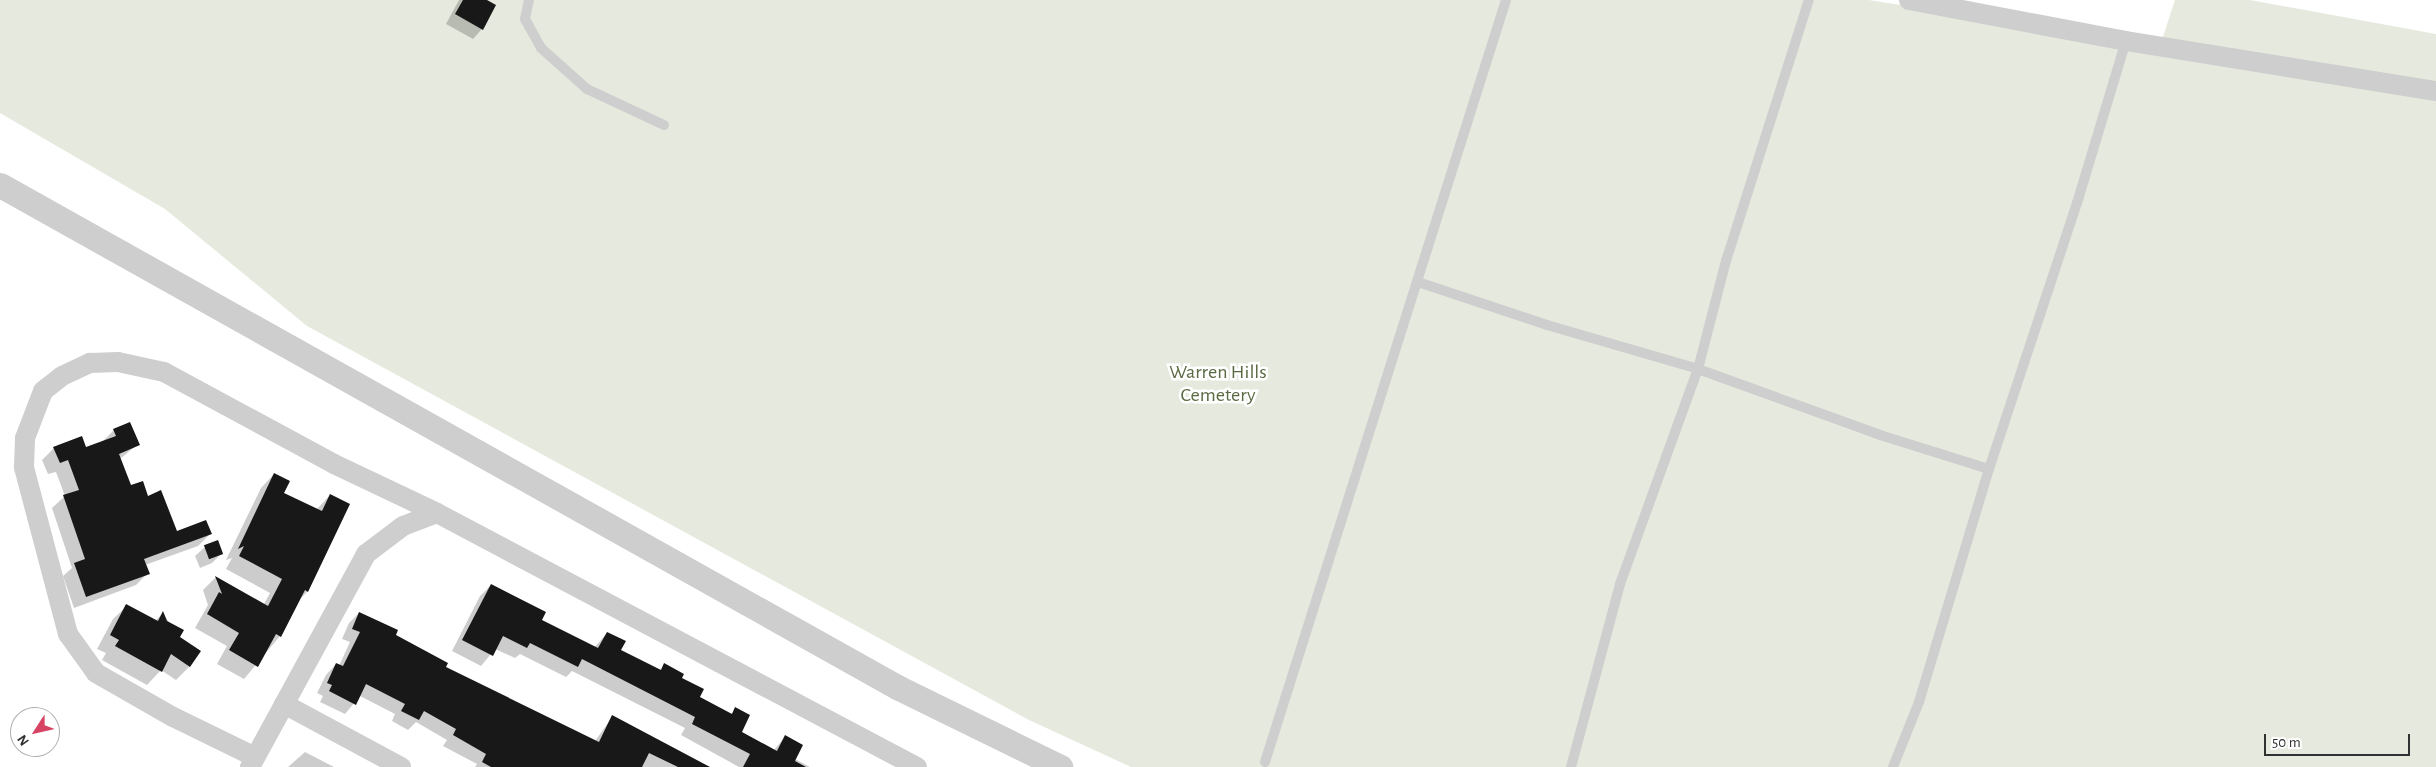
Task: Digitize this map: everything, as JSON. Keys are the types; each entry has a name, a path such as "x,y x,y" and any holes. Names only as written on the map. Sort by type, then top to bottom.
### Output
{"street":[{"path":"1909,0 2126,41 2436,91"},
{"path":"0,185 897,687 1060,767"},
{"path":"437,513 403,526 366,554 253,762 96,672 82,658 68,634 24,467 26,438 43,392 62,376 90,363 118,362 157,370 334,464 437,513 917,767"},
{"path":"284,704 401,767"}],"lane":[{"path":"529,0 525,19 541,48 587,89 664,125"},
{"path":"1265,762 1304,629 1418,282 1506,0"},
{"path":"1571,767 1620,584 1698,368 1726,261 1809,0"},
{"path":"1893,767 1919,702 1989,469 2077,204 2126,41"},
{"path":"1418,282 1547,326 1698,368 1880,435 1989,469"}],"green space":[{"name":"Warren Hills Cemetery","path":"0,0 1869,0 2160,46 2175,0 2250,0 2436,34 2436,767 1131,767 1029,720 307,326 165,209 0,113"}],"building":[{"path":"463,0 487,0 496,5 483,30 455,14"},
{"path":"130,422 140,445 119,454 131,485 143,481 148,496 161,490 177,531 206,520 212,534 144,559 150,574 86,597 74,563 85,559 63,495 79,490 68,460 60,463 53,447 82,436 86,447 116,436 113,429"},
{"path":"274,473 290,481 284,493 322,511 330,494 350,504 308,592 305,590 281,637 276,634 258,667 229,650 239,633 207,614 219,592 222,594 215,576 268,606 282,579 239,556 244,546 238,549"},
{"path":"218,540 223,554 209,559 204,545"},
{"path":"491,584 546,612 542,620 598,648 607,632 626,641 621,650 661,670 664,663 684,674 682,678 704,689 700,697 732,714 735,707 750,715 742,732 777,751 785,735 803,745 795,761 806,767 743,767 750,754 692,724 695,717 582,659 578,667 530,643 527,648 503,636 493,656 462,640"},
{"path":"126,604 158,621 163,611 167,621 184,630 180,637 201,651 190,667 171,654 162,672 115,646 119,640 110,635"},
{"path":"359,612 398,630 396,635 448,663 446,667 599,742 612,715 710,767 678,767 649,753 642,767 491,767 482,762 486,754 453,735 456,729 424,711 419,720 401,711 405,704 366,684 356,705 329,691 332,685 327,683 336,663 343,666 360,632 352,629"}]}
